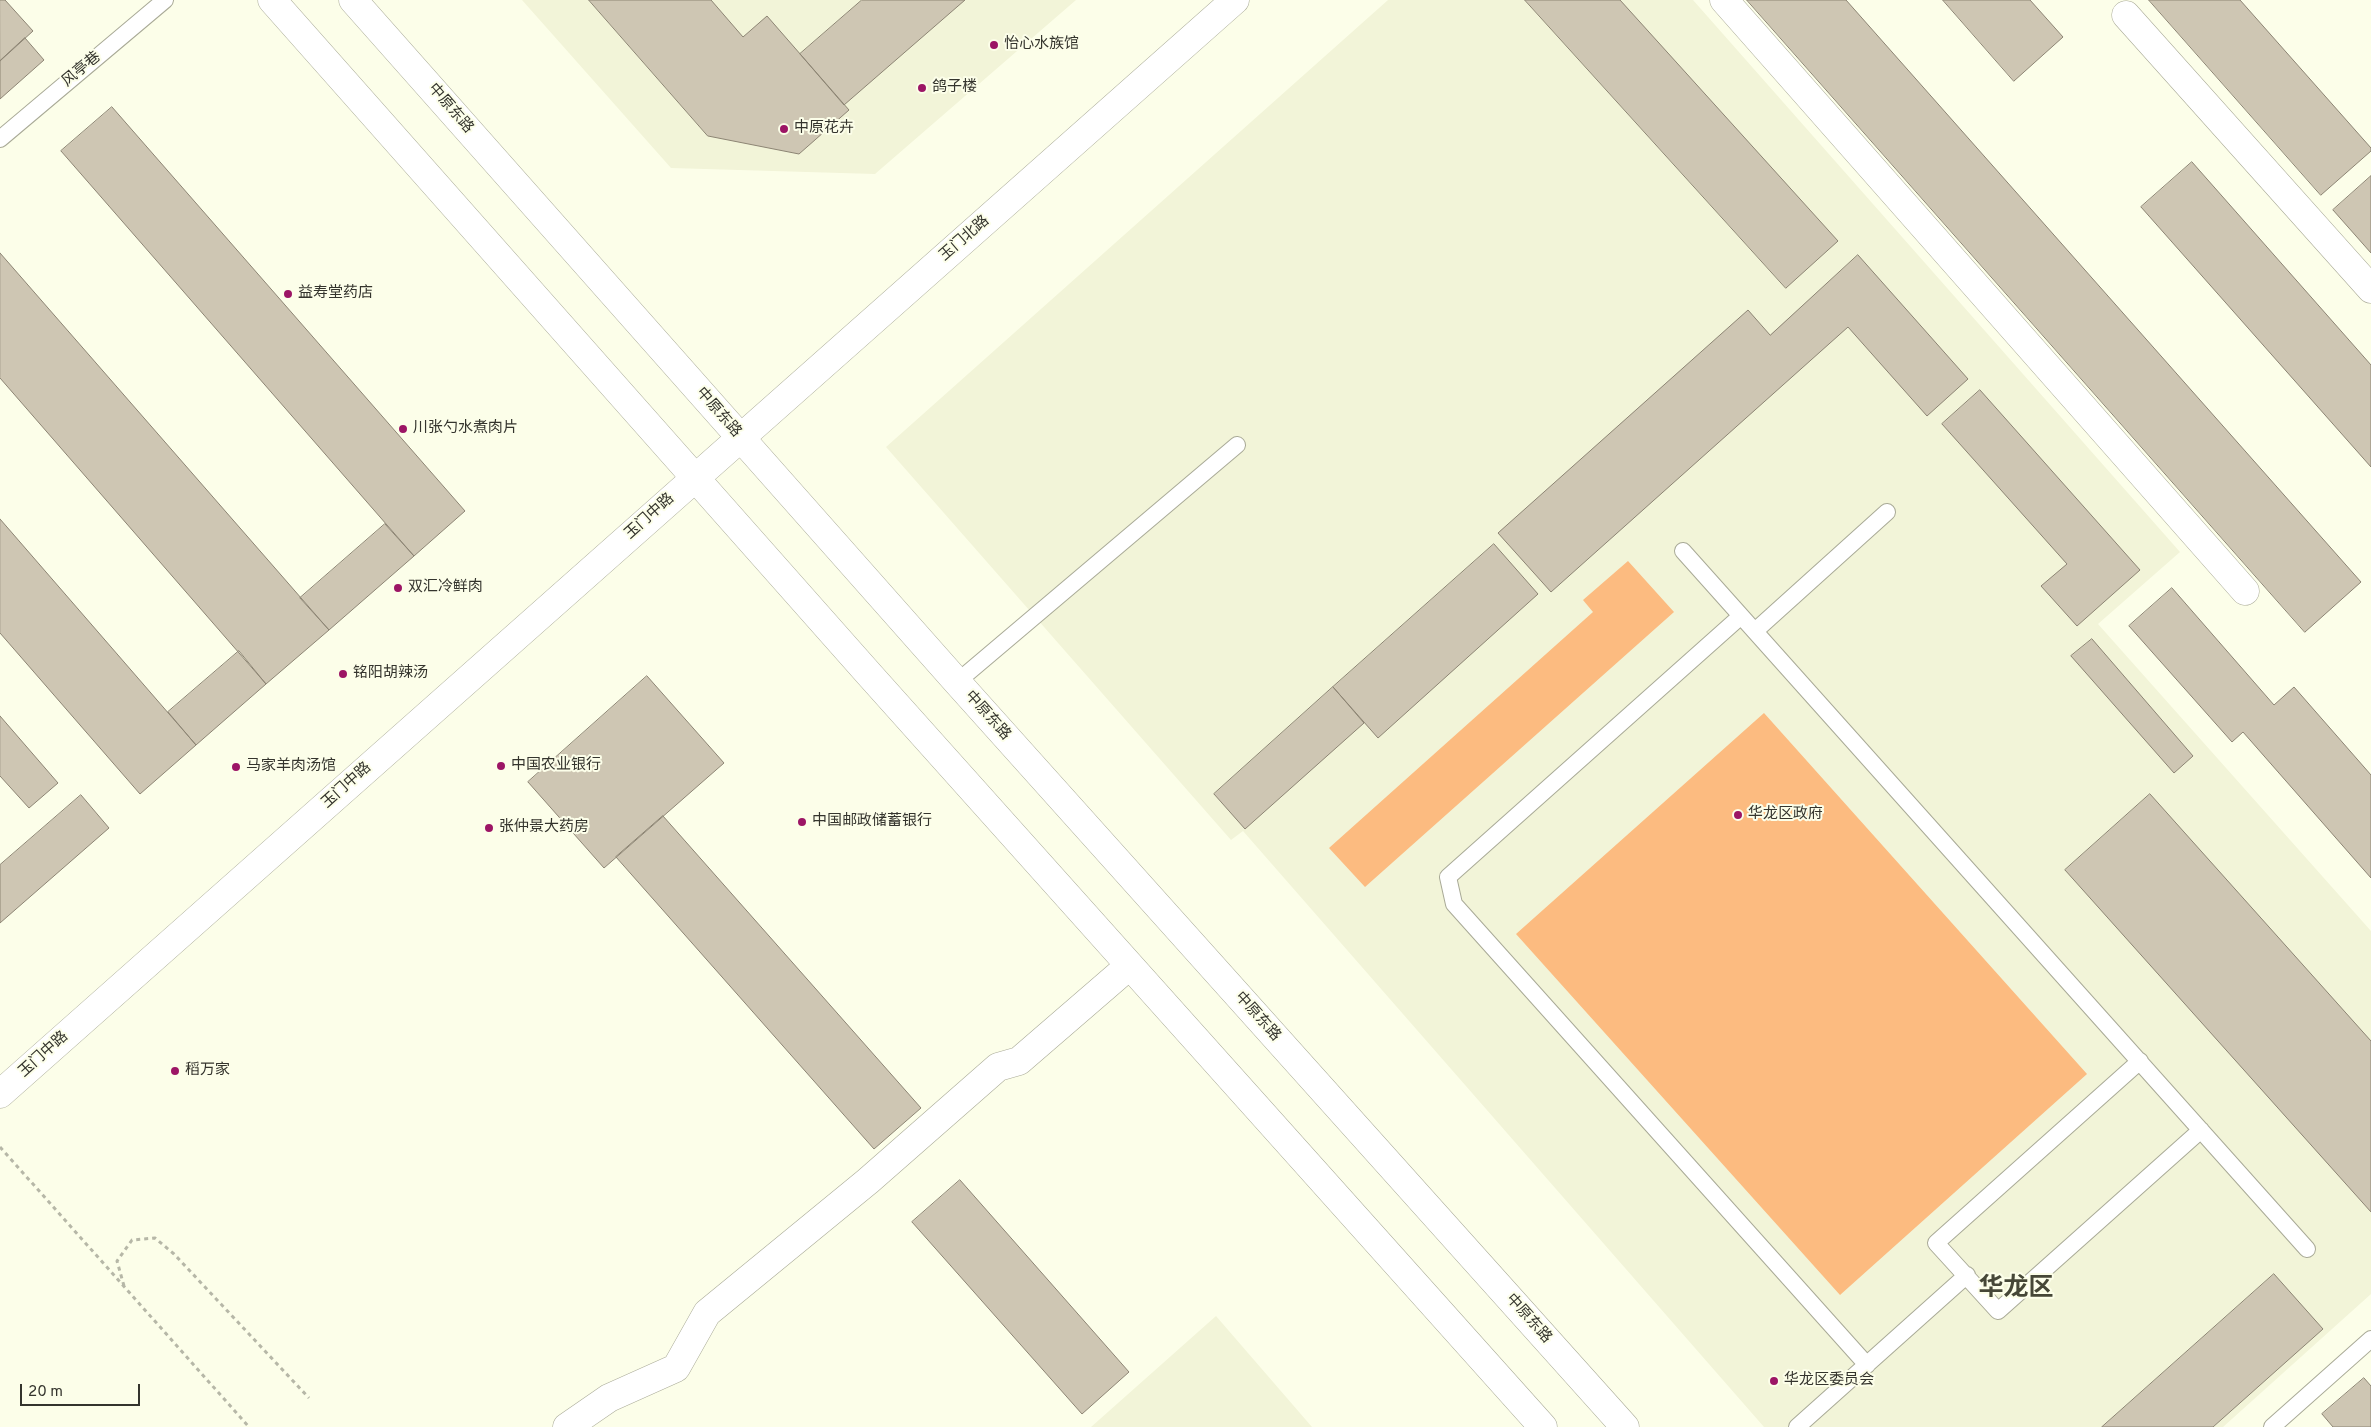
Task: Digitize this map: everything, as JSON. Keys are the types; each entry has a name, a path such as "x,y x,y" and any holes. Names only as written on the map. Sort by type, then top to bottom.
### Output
{"main road":[{"path":"272,0 1129,966 1543,1427"},
{"name":"中原东路","path":"354,0 957,682 1625,1427"},
{"name":"玉门北路","path":"695,478 1235,0"},
{"path":"1724,0 2245,591"},
{"path":"2126,15 2371,289"},
{"name":"玉门中路","path":"0,1094 695,478"},
{"path":"567,1427 609,1398 676,1368 707,1313 868,1181 998,1067 1019,1060 1129,966"}],"lane":[{"name":"风亭巷","path":"0,139 165,0"},
{"path":"957,682 1237,445"},
{"path":"1755,631 1887,512"},
{"path":"1683,551 2307,1248"},
{"path":"1741,616 1448,877 1454,904 1866,1365"},
{"path":"2140,1061 1936,1243 1998,1311 2201,1130"},
{"path":"1797,1427 1967,1275"},
{"path":"2272,1427 2371,1340"}],"path":[{"path":"0,1147 250,1427"},
{"path":"125,1288 117,1261 132,1240 155,1238 174,1254 309,1398"}],"shaded area":[{"path":"522,0 1076,0 875,174 671,168"},
{"name":"华龙区政府","path":"1388,0 1693,0 2180,552 2098,624 2371,931 2371,1294 2223,1427 1764,1427 1243,831 1231,840 886,447"},
{"path":"1628,561 1674,612 1365,887 1329,848 1593,612 1583,600"},
{"path":"1764,713 2087,1074 1840,1295 1516,934"},
{"path":"1216,1316 1312,1427 1091,1427"}],"building":[{"path":"0,0 5,0 33,31 0,61"},
{"path":"589,0 711,0 743,37 767,16 849,110 799,154 708,136"},
{"path":"862,0 965,0 844,105 800,54"},
{"path":"1525,0 1620,0 1838,241 1786,288"},
{"path":"1747,0 1846,0 2361,582 2305,632"},
{"path":"1943,0 2030,0 2063,37 2014,81"},
{"path":"2149,0 2240,0 2371,148 2371,151 2321,195"},
{"path":"25,38 44,60 0,99 0,61"},
{"path":"112,107 465,511 414,556 61,151"},
{"path":"2192,162 2371,365 2371,467 2141,207"},
{"path":"2371,176 2371,253 2333,210"},
{"path":"0,253 329,630 266,684 0,378"},
{"path":"1858,255 1968,379 1927,416 1848,327 1551,592 1498,533 1748,310 1770,335"},
{"path":"1980,390 2140,570 2077,626 2041,586 2067,564 1942,424"},
{"path":"0,519 196,745 140,794 0,633"},
{"path":"385,524 414,556 329,630 300,598"},
{"path":"1494,544 1538,594 1378,738 1333,687"},
{"path":"2172,588 2274,705 2294,687 2371,775 2371,878 2243,732 2232,742 2129,626"},
{"path":"2092,639 2193,756 2174,773 2071,656"},
{"path":"239,651 266,684 196,745 168,712"},
{"path":"647,676 724,763 604,868 528,782"},
{"path":"1333,687 1364,723 1245,829 1214,794"},
{"path":"0,716 58,783 29,808 0,776"},
{"path":"2150,794 2371,1041 2371,1212 2065,870"},
{"path":"81,795 109,828 0,923 0,865"},
{"path":"663,816 921,1108 874,1149 616,857"},
{"path":"960,1180 1129,1372 1082,1414 912,1222"},
{"path":"2274,1274 2323,1329 2213,1427 2102,1427"},
{"path":"2364,1378 2371,1386 2371,1427 2333,1427 2322,1414"}],"place":[{"name":"怡心水族馆","path":"994,45"},
{"name":"鸽子楼","path":"922,88"},
{"name":"中原花卉","path":"784,129"},
{"name":"益寿堂药店","path":"288,294"},
{"name":"川张勺水煮肉片","path":"403,429"},
{"name":"双汇冷鲜肉","path":"398,588"},
{"name":"铭阳胡辣汤","path":"343,674"},
{"name":"中国农业银行","path":"501,766"},
{"name":"马家羊肉汤馆","path":"236,767"},
{"name":"华龙区政府","path":"1738,815"},
{"name":"中国邮政储蓄银行","path":"802,822"},
{"name":"张仲景大药房","path":"489,828"},
{"name":"稻万家","path":"175,1071"},
{"name":"华龙区委员会","path":"1774,1381"}],"district":[{"name":"华龙区","path":"2016,1290"}]}
